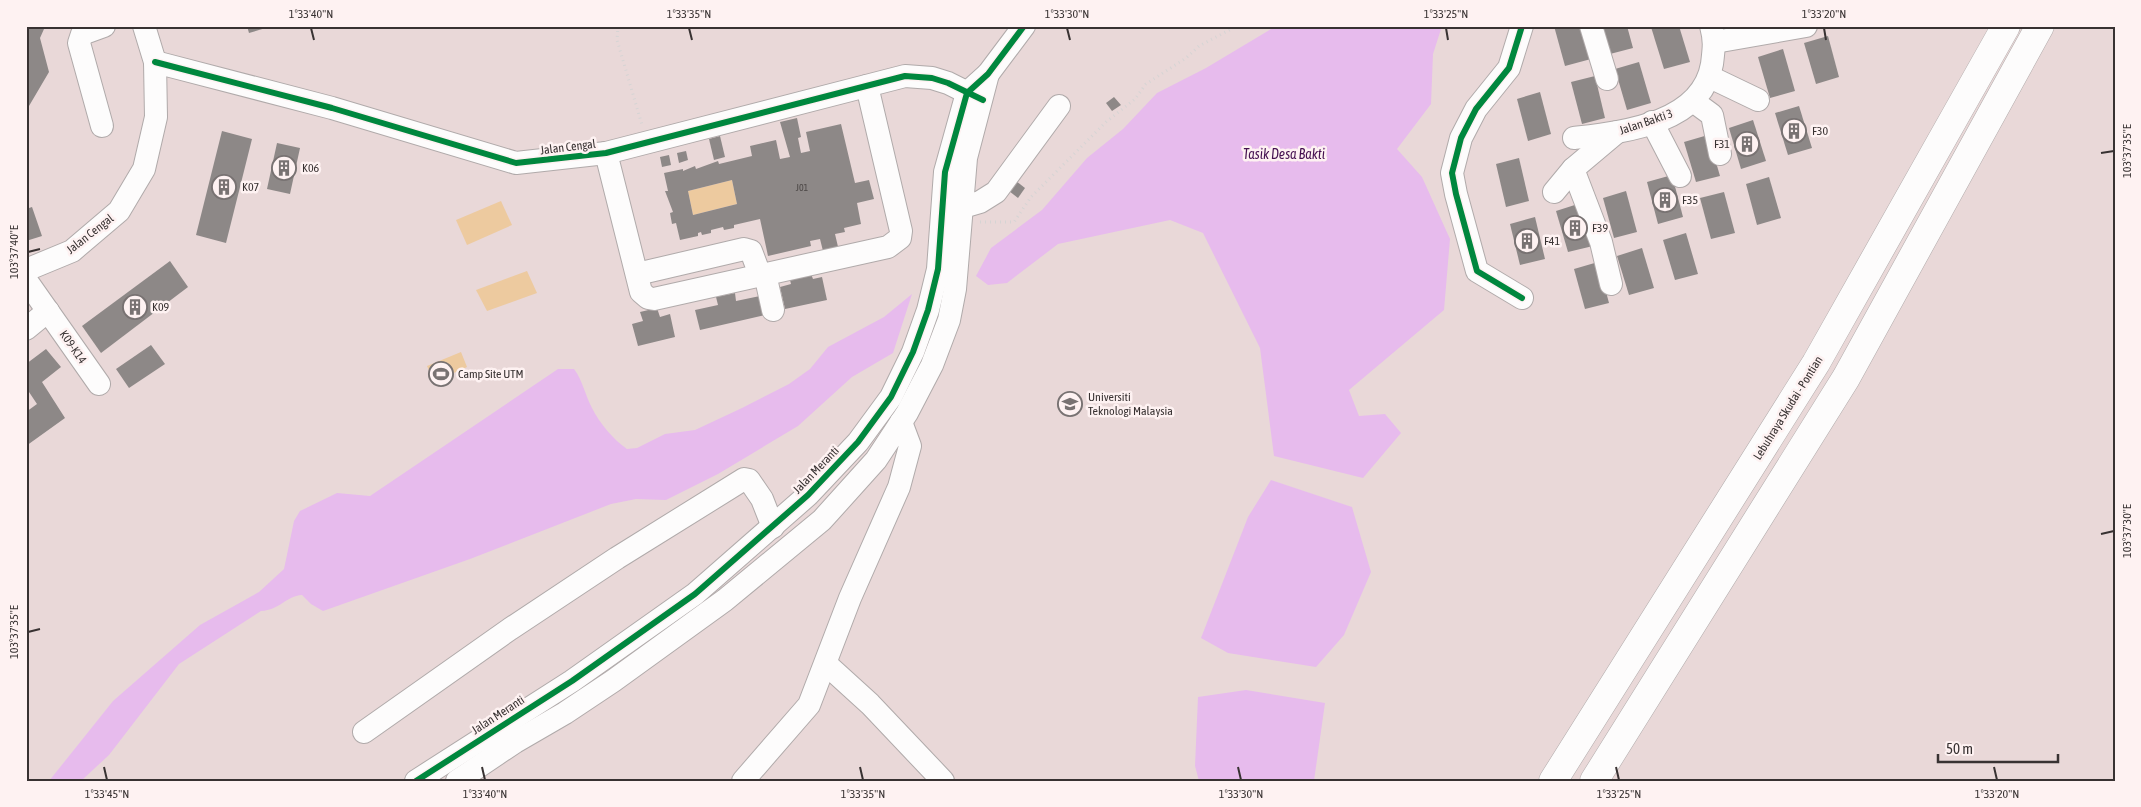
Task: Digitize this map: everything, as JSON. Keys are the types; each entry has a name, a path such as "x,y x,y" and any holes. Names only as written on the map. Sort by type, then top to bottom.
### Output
{"highway":[{"name":"Lebuhraya Skudai - Pontian","path":"1553,781 1816,363 2006,26"},
{"path":"1594,781 1846,378 2040,26"}],"street":[{"path":"102,126 79,43 82,34 104,26"},
{"name":"Jalan Cengal","path":"26,270 72,251 119,211 144,170 156,116 155,62 144,26"},
{"path":"456,781 613,681 725,600 792,546 837,505 867,471 901,422 932,366 949,320 955,289 966,158 975,97 988,74 1024,26"},
{"path":"1522,26 1509,68 1476,109 1461,138 1452,173 1458,204 1477,271 1522,298"},
{"path":"1591,26 1607,79"},
{"path":"1713,34 1806,26"},
{"name":"Jalan Bakti 3","path":"1574,138 1617,132 1671,116 1693,100 1710,77 1713,34"},
{"name":"Jalan Cengal","path":"155,62 332,108 516,163 606,153 905,76 932,78 948,83 975,97"},
{"path":"1710,77 1758,100"},
{"path":"763,274 888,247 900,238 901,231 867,86"},
{"name":"Jalan Meranti","path":"416,781 572,682 695,594 808,495 858,442 891,397 913,352 928,310 938,269 945,172 975,97"},
{"path":"1693,100 1712,115 1720,154"},
{"path":"962,214 996,192 1059,106"},
{"path":"1652,122 1680,176"},
{"path":"1554,192 1573,169 1617,132"},
{"path":"606,153 636,274 747,249 763,274 773,310"},
{"path":"1573,169 1601,242 1611,284"},
{"name":"K09-K14","path":"26,280 99,384"},
{"path":"26,329 48,311"},
{"path":"743,781 810,704 850,598 899,487 910,446 901,422"},
{"path":"364,732 510,629 608,563 744,479 749,480 762,499 773,527"},
{"path":"826,664 870,704 943,781"}],"path":[{"path":"618,26 617,40 648,142"},
{"path":"962,214 994,224 1014,222 1031,197 1106,122 1135,99 1146,84 1186,58 1199,46 1237,26"}],"shaded area":[{"name":"Universiti Teknologi Malaysia","path":"26,26 2115,26 2115,781 26,781"},
{"path":"732,180 737,204 693,215 688,191"},
{"path":"501,201 512,225 467,245 456,220"},
{"path":"527,271 537,293 487,311 476,290"},
{"name":"Camp Site UTM","path":"461,352 467,367 434,382 427,366"}],"water":[{"name":"Tasik Desa Bakti","path":"1276,26 1442,26 1433,54 1431,104 1397,149 1422,177 1450,239 1444,310 1349,390 1359,416 1385,414 1401,433 1363,478 1274,456 1260,348 1203,233 1170,220 1058,244 1007,283 988,285 976,276 991,248 1042,210 1087,158 1123,129 1157,93 1206,68"},
{"path":"912,294 893,353 852,377 798,426 718,474 666,500 636,499 611,504 470,559 323,611 311,604 302,595 296,596 268,610 261,611 179,664 109,755 81,781 49,781 113,701 200,625 259,592 284,569 294,521 300,511 337,493 370,496 558,369 574,369 599,420 612,436 627,449 637,448 665,434 695,430 789,384 810,369 828,347 884,317"},
{"path":"1271,480 1352,507 1371,572 1344,635 1316,667 1228,653 1201,638 1248,517"},
{"path":"1246,690 1325,703 1314,781 1199,781 1195,766 1198,697"}],"building":[{"path":"26,26 54,27 44,29 40,38 49,72 29,106 26,106"},
{"path":"247,26 269,26 269,27 249,33"},
{"path":"1554,26 1582,26 1591,59 1565,66"},
{"path":"1602,26 1627,26 1633,48 1610,54"},
{"path":"1679,26 1690,62 1664,69 1651,27"},
{"path":"1828,36 1839,77 1816,84 1804,43"},
{"path":"1783,49 1795,91 1770,98 1758,57"},
{"path":"1639,62 1651,103 1627,110 1615,69"},
{"path":"1595,76 1605,118 1582,124 1571,82"},
{"path":"1540,92 1551,134 1528,141 1517,99"},
{"path":"1114,97 1121,105 1112,111 1106,103"},
{"name":"F30","path":"1799,106 1812,148 1788,155 1775,113"},
{"path":"797,118 801,137 798,138 801,153 810,151 806,132 841,124 855,183 869,180 874,199 857,203 861,224 844,228 845,232 835,234 839,251 824,255 820,239 810,241 811,246 768,256 760,219 734,225 734,228 724,230 723,227 702,235 701,232 698,233 698,236 680,240 676,223 672,224 670,213 673,212 665,191 668,191 664,173 683,169 683,171 695,166 696,169 718,161 719,164 752,156 750,146 776,140 780,159 790,157 780,122","holes":["732,180 737,204 693,215 688,191"]},
{"name":"F31","path":"1753,120 1766,161 1741,169 1729,128"},
{"name":"K07","path":"222,131 252,139 226,243 196,235"},
{"path":"1708,135 1720,176 1696,182 1684,142"},
{"path":"720,136 725,157 714,160 709,139"},
{"name":"K06","path":"277,143 300,148 290,194 267,189"},
{"path":"686,151 688,160 679,163 677,153"},
{"path":"669,155 671,165 662,167 660,157"},
{"path":"1519,158 1529,201 1506,207 1496,164"},
{"name":"F35","path":"1672,175 1683,217 1658,224 1647,182"},
{"path":"1769,177 1781,218 1757,225 1746,184"},
{"path":"1016,181 1025,188 1018,198 1009,191"},
{"path":"1626,191 1637,232 1614,238 1603,198"},
{"path":"1724,192 1735,233 1711,239 1700,198"},
{"name":"F39","path":"1581,203 1593,246 1568,252 1556,211"},
{"path":"32,207 42,236 26,241 26,209"},
{"name":"F41","path":"1535,217 1545,259 1520,265 1510,224"},
{"path":"1686,233 1698,274 1675,280 1663,240"},
{"path":"1642,248 1654,288 1629,295 1617,256"},
{"name":"K09","path":"170,261 188,287 101,353 82,326"},
{"path":"1598,262 1609,303 1585,309 1574,269"},
{"path":"811,274 813,279 822,277 827,300 785,309 780,287 791,284 790,280"},
{"path":"735,293 736,301 760,296 765,315 700,330 695,310 718,305 716,297"},
{"path":"657,308 660,317 670,314 675,337 638,346 632,324 643,321 640,312"},
{"path":"151,345 165,364 129,388 116,369"},
{"path":"46,349 61,367 42,382 65,418 26,446 26,412 37,404 29,392 26,394 26,364"}],"cycle path":[{"path":"416,781 572,681 695,594 808,495 858,442 891,397 913,352 928,310 938,269 945,172 967,93 988,74 1024,26"},
{"path":"1522,26 1509,68 1476,109 1461,138 1452,173 1477,271 1522,298"},
{"path":"155,62 332,108 516,163 606,153 905,76 932,78 948,83 983,100"}],"place":[{"name":"F30","path":"1794,131"},
{"name":"F31","path":"1747,144"},
{"name":"K06","path":"284,168"},
{"name":"K07","path":"224,187"},
{"name":"F35","path":"1665,200"},
{"name":"F39","path":"1575,228"},
{"name":"F41","path":"1527,241"},
{"name":"K09","path":"135,307"},
{"name":"Camp Site UTM","path":"441,374"},
{"name":"Universiti Teknologi Malaysia","path":"1070,404"}]}
